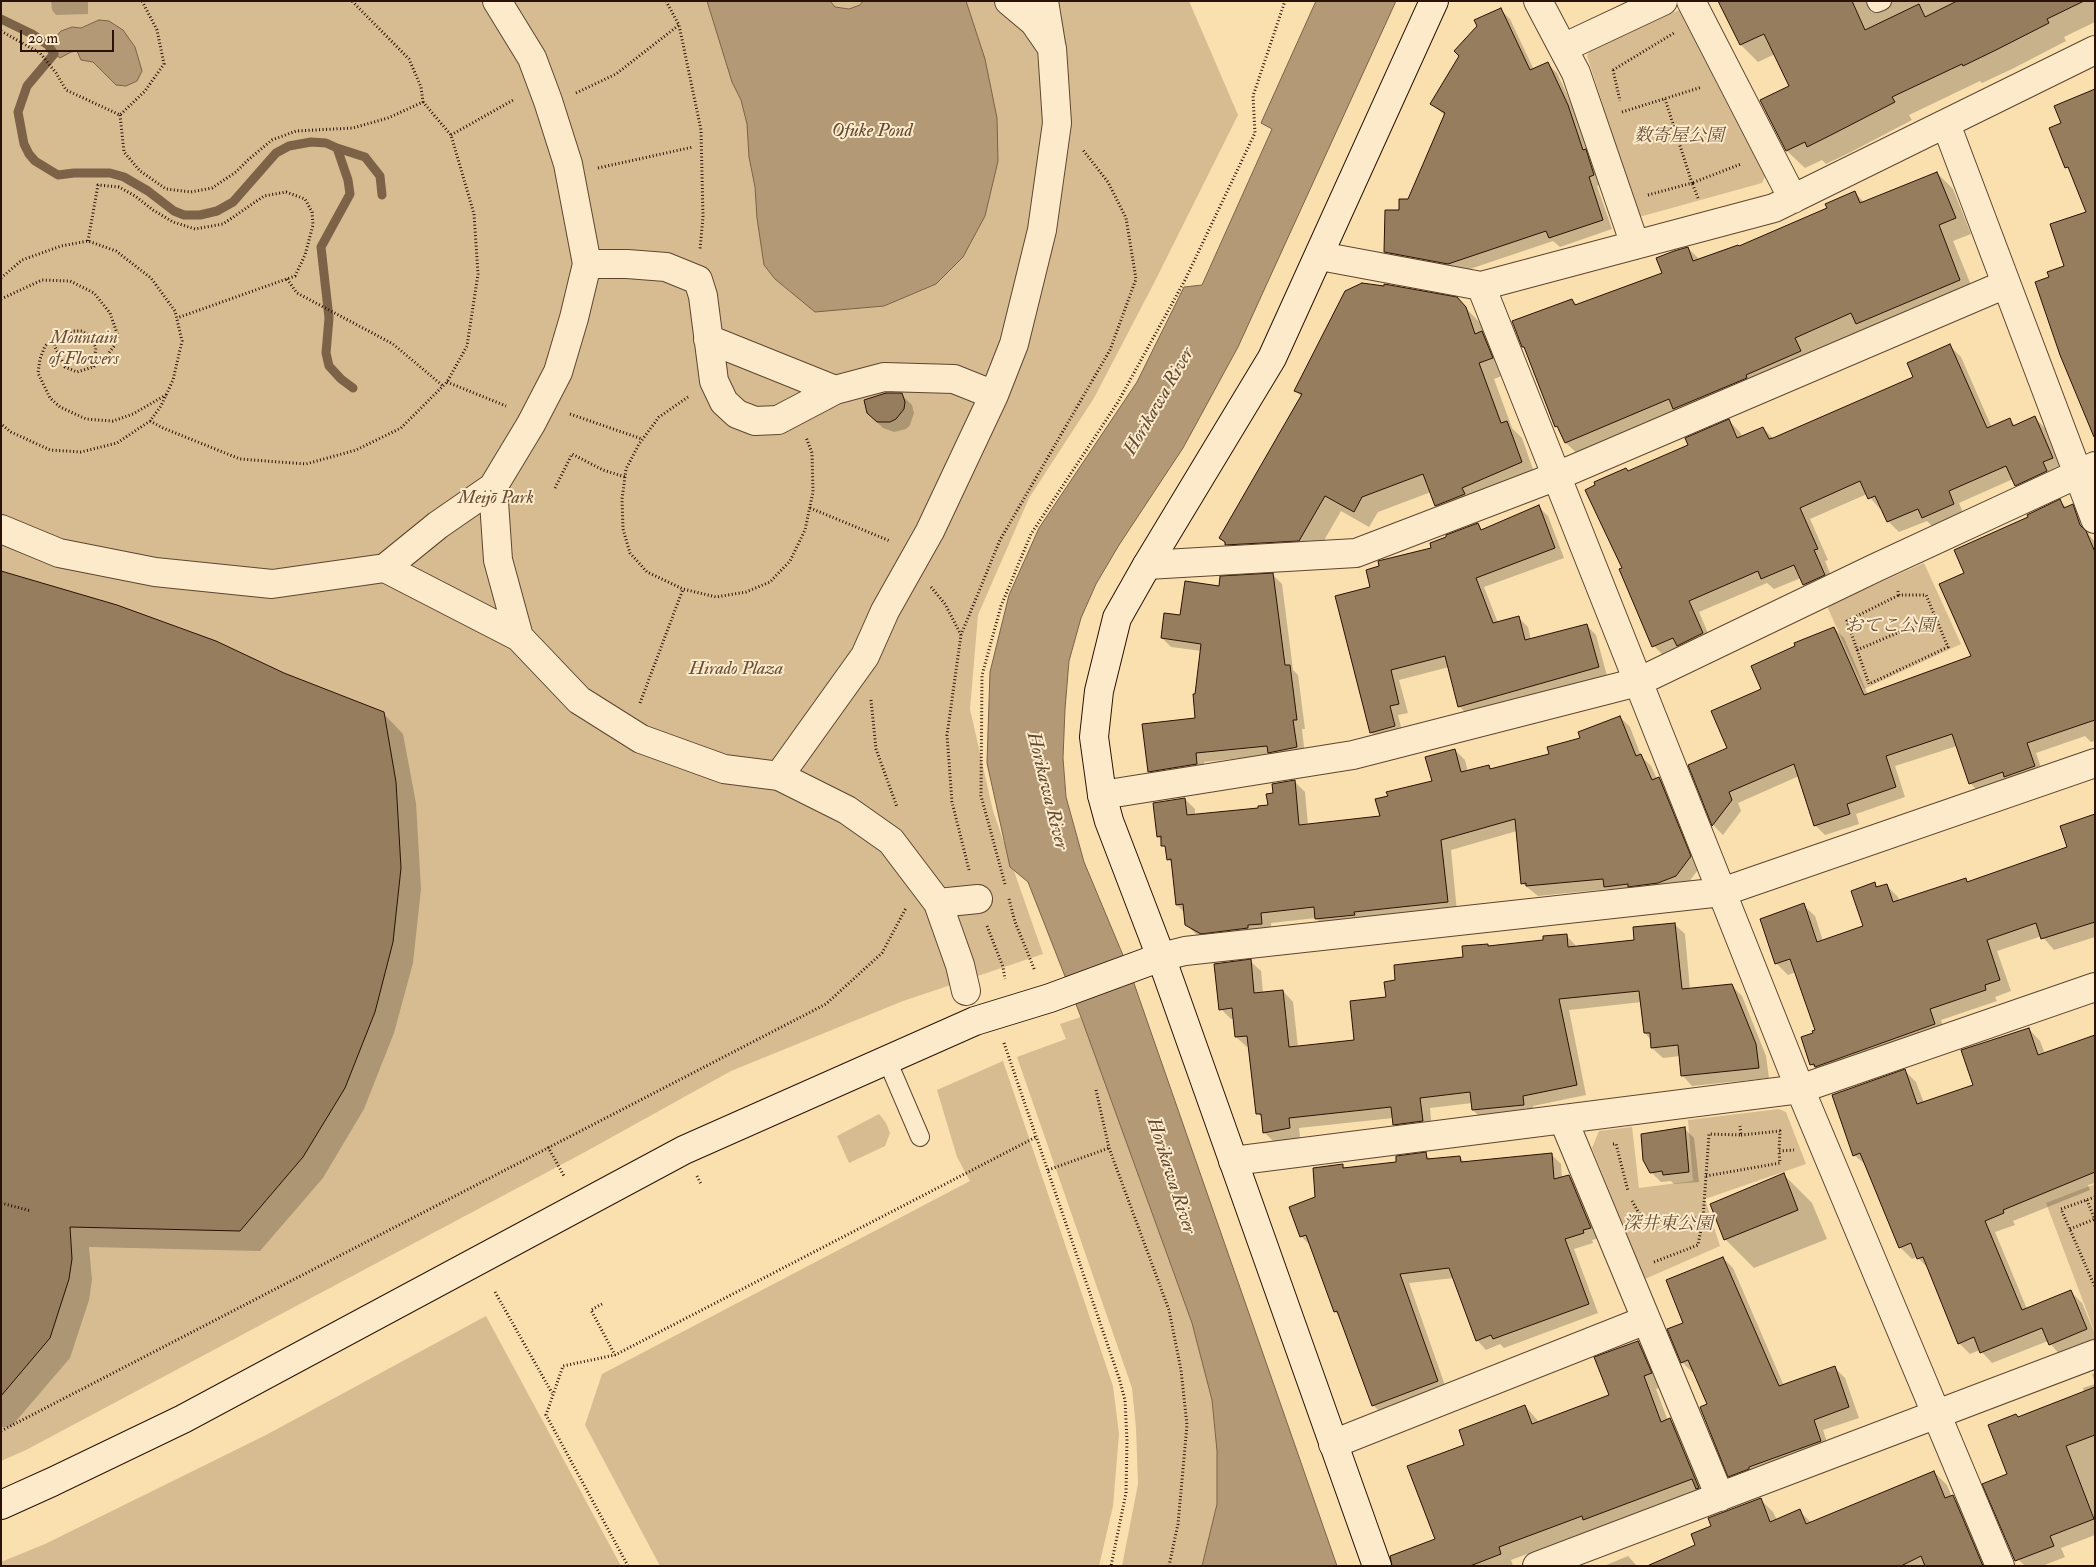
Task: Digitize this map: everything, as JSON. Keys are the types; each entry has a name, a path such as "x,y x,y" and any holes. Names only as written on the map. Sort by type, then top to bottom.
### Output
{"street":[{"path":"1,529 59,553 155,572 272,584 385,568 438,525 493,487 558,372 587,264 570,175 544,93 532,58 497,1"},
{"path":"1010,1 1034,22 1052,48"},
{"path":"779,776 865,656 885,612 930,531 994,395 1014,344 1042,230 1057,123 1052,48 1044,1"},
{"path":"1377,1566 1161,957 1108,821 1102,795 1094,737 1099,691 1117,618 1272,358 1320,256 1434,1"},
{"path":"1538,1 1576,72 1636,245"},
{"path":"1563,48 1662,1"},
{"path":"1691,1 1793,199"},
{"path":"1320,256 1481,286 1636,245 1774,208 2095,50"},
{"path":"1946,124 2006,284 2086,470 2095,519"},
{"path":"587,264 627,264 666,267 698,280 703,296 714,381 724,402 736,414 755,421 778,420 835,390 884,377 954,378 994,395"},
{"path":"1147,565 1356,553 1557,476 2006,284"},
{"path":"1481,286 1800,1089 2000,1566"},
{"path":"708,340 835,390"},
{"path":"1102,795 1353,755 1638,682 1888,562 2086,470"},
{"path":"493,487 498,560 519,637"},
{"path":"385,568 519,637 579,700 641,739 724,768 779,776 847,810 891,841 938,903 966,991"},
{"path":"1,1505 183,1419 335,1339 676,1154 975,1021 994,1015 1044,987 1135,966 1185,951 1722,892 2095,763"},
{"path":"938,903 978,899"},
{"path":"1233,1161 1800,1089 2095,988"},
{"path":"1563,1119 1720,1497"},
{"path":"1333,1444 1646,1320"},
{"path":"1537,1566 2095,1354"}],"lane":[{"path":"1876,1 1878,3 1882,1"},
{"path":"887,1060 920,1137"}],"path":[{"path":"120,114 145,91 164,64 156,30 142,1"},
{"path":"150,421 240,459 306,464 356,450 401,428 447,382 467,346 478,274 474,214 451,135 423,102 421,87 409,59 352,1"},
{"path":"666,1 679,25 701,130 703,217 698,280"},
{"path":"1006,886 981,796 982,675 1001,606 1031,534 1118,402 1185,280 1255,133 1253,96 1285,1"},
{"path":"451,135 544,93 575,93 616,74 679,25"},
{"path":"1,31 40,53 56,73 66,90 120,114"},
{"path":"1624,122 1613,70 1678,31"},
{"path":"1622,112 1709,85"},
{"path":"1665,99 1692,183 1708,225"},
{"path":"120,114 124,152 140,171 166,189 191,192 212,188 236,172 272,140 296,131 353,128 388,118 423,102"},
{"path":"1005,979 1003,967 978,899 952,802 947,735 961,636 1000,540 1110,350 1136,280 1126,218 1108,182 1086,153 1057,123"},
{"path":"570,175 621,162 693,148"},
{"path":"1642,196 1692,183 1741,164 1737,155"},
{"path":"88,241 98,185 118,187 136,196 166,218 195,229 223,224 264,196 286,192 305,199 312,212 313,225 305,255 295,276 177,318"},
{"path":"1,278 22,260 61,246 88,241 116,251 151,278 175,311 182,341 173,380 161,406 150,421 117,443 81,452 50,450 11,432 1,424"},
{"path":"287,279 297,293 393,344 443,386"},
{"path":"1,299 42,280 70,281 94,293 110,313 118,336 110,354 93,367 77,372 65,367 55,348 54,338"},
{"path":"93,367 96,348 90,336 82,332 73,331 54,338 45,346 40,359 38,373 50,398 72,414 86,419 113,421 133,414 166,395"},
{"path":"714,381 659,417 642,439 626,469 622,499 623,529 630,553 647,572 683,589 716,597 746,592 770,582 790,561 805,530 813,492 812,453 797,411"},
{"path":"447,382 494,400 642,439"},
{"path":"555,488 572,454 603,470 625,478"},
{"path":"810,508 915,558 945,604 961,636"},
{"path":"1888,562 1899,595"},
{"path":"630,732 683,589"},
{"path":"1899,595 1926,596 1948,647 1869,684 1847,621 1899,595"},
{"path":"1857,650 1935,616"},
{"path":"865,656 870,666 872,728 876,749 897,807 899,821 891,841"},
{"path":"1,1431 826,1004 882,953 906,906 909,866"},
{"path":"1008,895 1015,922 1044,987"},
{"path":"994,1015 1120,1378 1124,1400 1127,1441 1126,1493 1111,1566"},
{"path":"1096,1090 1109,1148 1169,1310 1181,1370 1187,1425 1178,1524 1169,1566"},
{"path":"1739,1097 1741,1135"},
{"path":"1645,1266 1698,1245 1703,1218 1706,1176 1709,1134 1741,1135 1780,1131 1780,1162 1706,1176"},
{"path":"628,1566 546,1415 552,1393 563,1366 615,1354 1036,1137"},
{"path":"1606,1145 1616,1144 1629,1196 1643,1220 1703,1218"},
{"path":"1779,1151 1824,1146"},
{"path":"548,1147 564,1176"},
{"path":"1048,1170 1109,1148"},
{"path":"2095,1197 2061,1209 2095,1287"},
{"path":"2070,1229 2094,1219 2086,1200"},
{"path":"1,1203 31,1211"},
{"path":"495,1292 552,1393"},
{"path":"602,1304 591,1310 615,1354"}],"green space":[{"name":"Meijō Park","path":"1,1 1189,1 1238,115 1094,398 1029,498 978,615 970,709 993,811 1043,954 903,1001 731,1071 585,1152 26,1450 1,1461"},
{"name":"数寄屋公園","path":"1679,10 1687,13 1767,172 1762,183 1639,217 1587,56 1589,52"},
{"name":"おてこ公園","path":"1924,563 1961,644 1864,689 1827,606"},
{"path":"1081,1017 1192,1323 1212,1400 1217,1451 1217,1504 1202,1566 1122,1566 1138,1484 1132,1388 1017,1057 1066,1039 1060,1024"},
{"path":"1003,1061 1113,1386 1119,1434 1113,1506 1099,1566 660,1566 585,1425 602,1374 970,1181 957,1157 937,1090"},
{"name":"深井東公園","path":"1779,1109 1786,1112 1806,1164 1705,1199 1720,1246 1645,1279 1592,1148 1599,1131 1632,1127 1639,1188 1693,1181 1688,1120"},
{"path":"879,1114 886,1123 890,1133 885,1146 849,1163 837,1136"},
{"path":"2095,1184 2095,1333 2046,1203"},
{"path":"486,1316 621,1566 1,1566 1,1562 45,1544 266,1435"}],"water":[{"name":"Ofuke Pond","path":"707,1 830,1 835,7 849,9 860,5 863,1 966,1 985,59 997,118 998,161 985,216 963,257 936,284 884,306 815,312 775,279 764,265 757,218 755,187 749,157 747,124 741,100 732,82"},
{"name":"Horikawa River","path":"1316,1 1396,1 1238,347 1183,448 1119,545 1096,584 1081,618 1069,661 1065,709 1063,758 1066,797 1084,862 1130,972 1337,1566 1202,1566 1217,1504 1217,1451 1212,1400 1192,1323 1081,1017 1028,882 1010,867 987,763 990,672 1009,595 1039,528 1137,382 1184,287 1202,285 1272,129 1261,123"},
{"path":"99,20 109,21 123,30 135,47 142,71 137,81 126,86 116,85 93,62 81,60 77,51 60,58 46,48 61,31 72,27 81,28"}],"building":[{"path":"1718,1 1852,1 1865,30 1919,4 1925,17 1957,1 2084,1 2047,19 2049,23 1996,50 1892,97 1895,102 1833,134 1807,147 1805,142 1786,151 1760,100 1789,86 1764,34 1740,45"},
{"path":"1501,8 1530,70 1548,62 1568,105 1583,150 1586,149 1594,175 1589,177 1603,220 1549,238 1546,231 1448,264 1384,252 1385,210 1399,210 1399,199 1408,199 1445,113 1430,104 1459,56 1454,51 1477,26 1474,20"},
{"path":"2095,89 2094,437 2060,355 2035,282 2049,277 2047,272 2064,266 2050,224 2086,212 2068,167 2065,168 2049,128 2061,123 2054,106"},
{"path":"1937,172 1956,218 1939,225 1960,280 1856,324 1851,313 1795,338 1801,351 1746,375 1747,378 1673,409 1669,399 1565,443 1557,426 1555,427 1512,321 1572,299 1575,305 1662,273 1656,258 1674,251 1688,247 1693,261 1739,246 1827,208 1825,204 1855,191 1860,203"},
{"path":"1362,283 1384,286 1384,284 1457,297 1466,307 1475,334 1482,331 1493,358 1479,363 1501,423 1507,421 1522,462 1462,488 1465,494 1435,506 1423,474 1362,497 1354,512 1325,496 1299,541 1225,545 1225,542 1219,538 1302,394 1294,391 1345,291"},
{"path":"1950,344 1987,428 2010,418 2013,426 2035,416 2053,458 2043,462 2047,471 2015,486 2006,466 1949,491 1954,504 1922,518 1918,509 1887,522 1875,496 1868,499 1860,481 1800,508 1818,549 1814,550 1825,575 1803,585 1794,565 1761,579 1758,571 1689,601 1703,633 1677,646 1673,638 1652,647 1619,569 1622,568 1585,490 1595,485 1594,482 1626,468 1628,471 1688,445 1685,438 1729,419 1737,438 1763,427 1769,439 1773,438 1913,377 1907,363"},
{"path":"886,393 902,393 905,402 904,409 896,419 890,422 877,422 867,413 864,400"},
{"path":"2060,499 2064,508 2073,504 2080,525 2086,531 2095,552 2095,720 2027,743 2035,766 2004,777 2003,772 1969,784 1952,734 1886,756 1896,787 1847,804 1850,814 1814,826 1794,764 1729,792 1732,800 1712,826 1688,765 1727,748 1711,711 1761,689 1751,666 1795,646 1794,643 1834,627 1864,695 1971,656 1939,584 1964,573 1954,550 2028,517 2027,515"},
{"path":"1539,505 1555,548 1476,578 1493,623 1519,616 1525,640 1587,624 1599,667 1458,707 1445,656 1391,670 1399,704 1390,706 1395,726 1370,733 1335,596 1370,587 1366,570 1379,566 1378,561 1431,548 1430,543 1446,537 1446,535 1478,523 1481,530"},
{"path":"1,571 117,605 216,641 284,673 384,712 396,782 401,868 393,942 375,1012 345,1088 303,1157 240,1231 70,1227 72,1259 69,1279 50,1338 1,1396"},
{"path":"1273,573 1285,665 1290,665 1297,720 1293,720 1297,747 1268,753 1267,746 1196,753 1197,764 1148,772 1142,724 1195,718 1193,694 1195,694 1201,644 1161,638 1164,613 1180,615 1185,581 1219,586 1220,576"},
{"path":"1620,716 1636,756 1641,754 1652,780 1659,777 1691,856 1676,876 1658,883 1628,887 1628,884 1604,887 1603,879 1526,886 1526,883 1521,884 1515,819 1441,840 1448,902 1354,912 1355,915 1315,919 1314,907 1261,913 1262,924 1248,925 1248,928 1201,934 1185,925 1183,904 1176,905 1171,859 1167,860 1165,846 1161,846 1161,836 1157,837 1153,803 1185,798 1187,815 1258,808 1258,806 1268,805 1266,794 1273,793 1272,784 1295,780 1299,825 1380,816 1375,799 1388,796 1386,792 1432,781 1425,757 1455,749 1461,772 1489,765 1490,769 1549,754 1547,747 1580,738 1578,732"},
{"path":"2095,814 2095,922 2041,939 2036,923 1987,940 2000,980 1985,985 1986,990 1930,1009 1935,1024 1815,1067 1814,1064 1810,1065 1801,1037 1813,1033 1812,1031 1815,1030 1790,959 1775,964 1760,919 1804,903 1817,942 1863,926 1851,891 1875,882 1876,887 1887,884 1893,902 1966,878 1967,882 2067,847 2060,826"},
{"path":"1675,923 1682,989 1732,984 1756,1044 1759,1068 1681,1076 1678,1045 1651,1048 1650,1033 1644,1033 1639,991 1559,999 1577,1085 1523,1096 1524,1105 1472,1110 1470,1092 1420,1098 1423,1121 1393,1125 1391,1107 1289,1118 1290,1128 1263,1133 1261,1114 1256,1114 1247,1036 1235,1037 1232,1008 1219,1010 1214,964 1251,959 1254,993 1283,990 1289,1047 1354,1040 1350,1001 1386,997 1384,982 1395,980 1394,965 1463,957 1462,946 1488,944 1488,946 1543,940 1543,936 1567,934 1568,947 1634,940 1633,927"},
{"path":"2029,1028 2038,1055 2095,1035 2095,1172 2003,1210 2004,1213 1985,1221 2022,1310 2071,1290 2087,1329 2049,1345 2042,1328 1980,1353 1974,1337 1958,1344 1923,1257 1917,1259 1911,1243 1899,1248 1860,1153 1853,1156 1832,1095 1905,1069 1917,1104 1973,1085 1961,1050"},
{"path":"1685,1127 1689,1172 1663,1175 1662,1171 1650,1173 1643,1160 1641,1134"},
{"path":"1426,1152 1427,1159 1460,1156 1461,1162 1552,1153 1554,1179 1569,1175 1591,1228 1583,1230 1584,1233 1565,1239 1589,1304 1493,1339 1491,1335 1476,1341 1449,1268 1400,1274 1438,1381 1372,1406 1337,1311 1334,1312 1306,1235 1300,1237 1289,1207 1315,1197 1313,1168 1343,1164 1343,1168 1396,1162 1396,1156"},
{"path":"1784,1173 1798,1210 1724,1240 1710,1204"},
{"path":"1723,1257 1779,1386 1835,1366 1849,1407 1814,1420 1821,1441 1749,1467 1749,1469 1728,1477 1700,1407 1707,1404 1688,1360 1681,1363 1667,1329 1683,1323 1666,1280"},
{"path":"1638,1341 1652,1373 1644,1376 1661,1422 1670,1418 1699,1488 1696,1489 1692,1479 1583,1520 1582,1516 1499,1547 1501,1554 1470,1566 1392,1566 1390,1556 1435,1539 1407,1466 1464,1445 1459,1430 1525,1405 1532,1424 1609,1395 1594,1357"},
{"path":"2095,1387 2095,1435 2066,1446 2094,1519 2050,1536 2054,1546 2015,1561 1982,1484 2007,1474 1988,1425 2016,1414 2018,1417"},
{"path":"1934,1471 1945,1498 1953,1495 1983,1566 1925,1566 1921,1556 1901,1566 1647,1566 1695,1545 1691,1534 1711,1526 1708,1518 1761,1498 1770,1522 1800,1509 1806,1524"}],"waterway":[{"path":"1,19 32,34 48,45 54,54 27,86 18,112 24,144 29,154 35,161 58,175 110,173 124,177 148,191 174,211 184,215 200,215 217,211 233,202 276,153 289,146 311,142 326,143 337,148 348,180 350,194 321,247 329,318 326,353 329,366 353,388"},
{"path":"337,148 365,157 380,176 382,195"}],"park label":[{"name":"Mountain of Flowers","path":"84,349"},
{"name":"Hirado Plaza","path":"736,670"}]}
